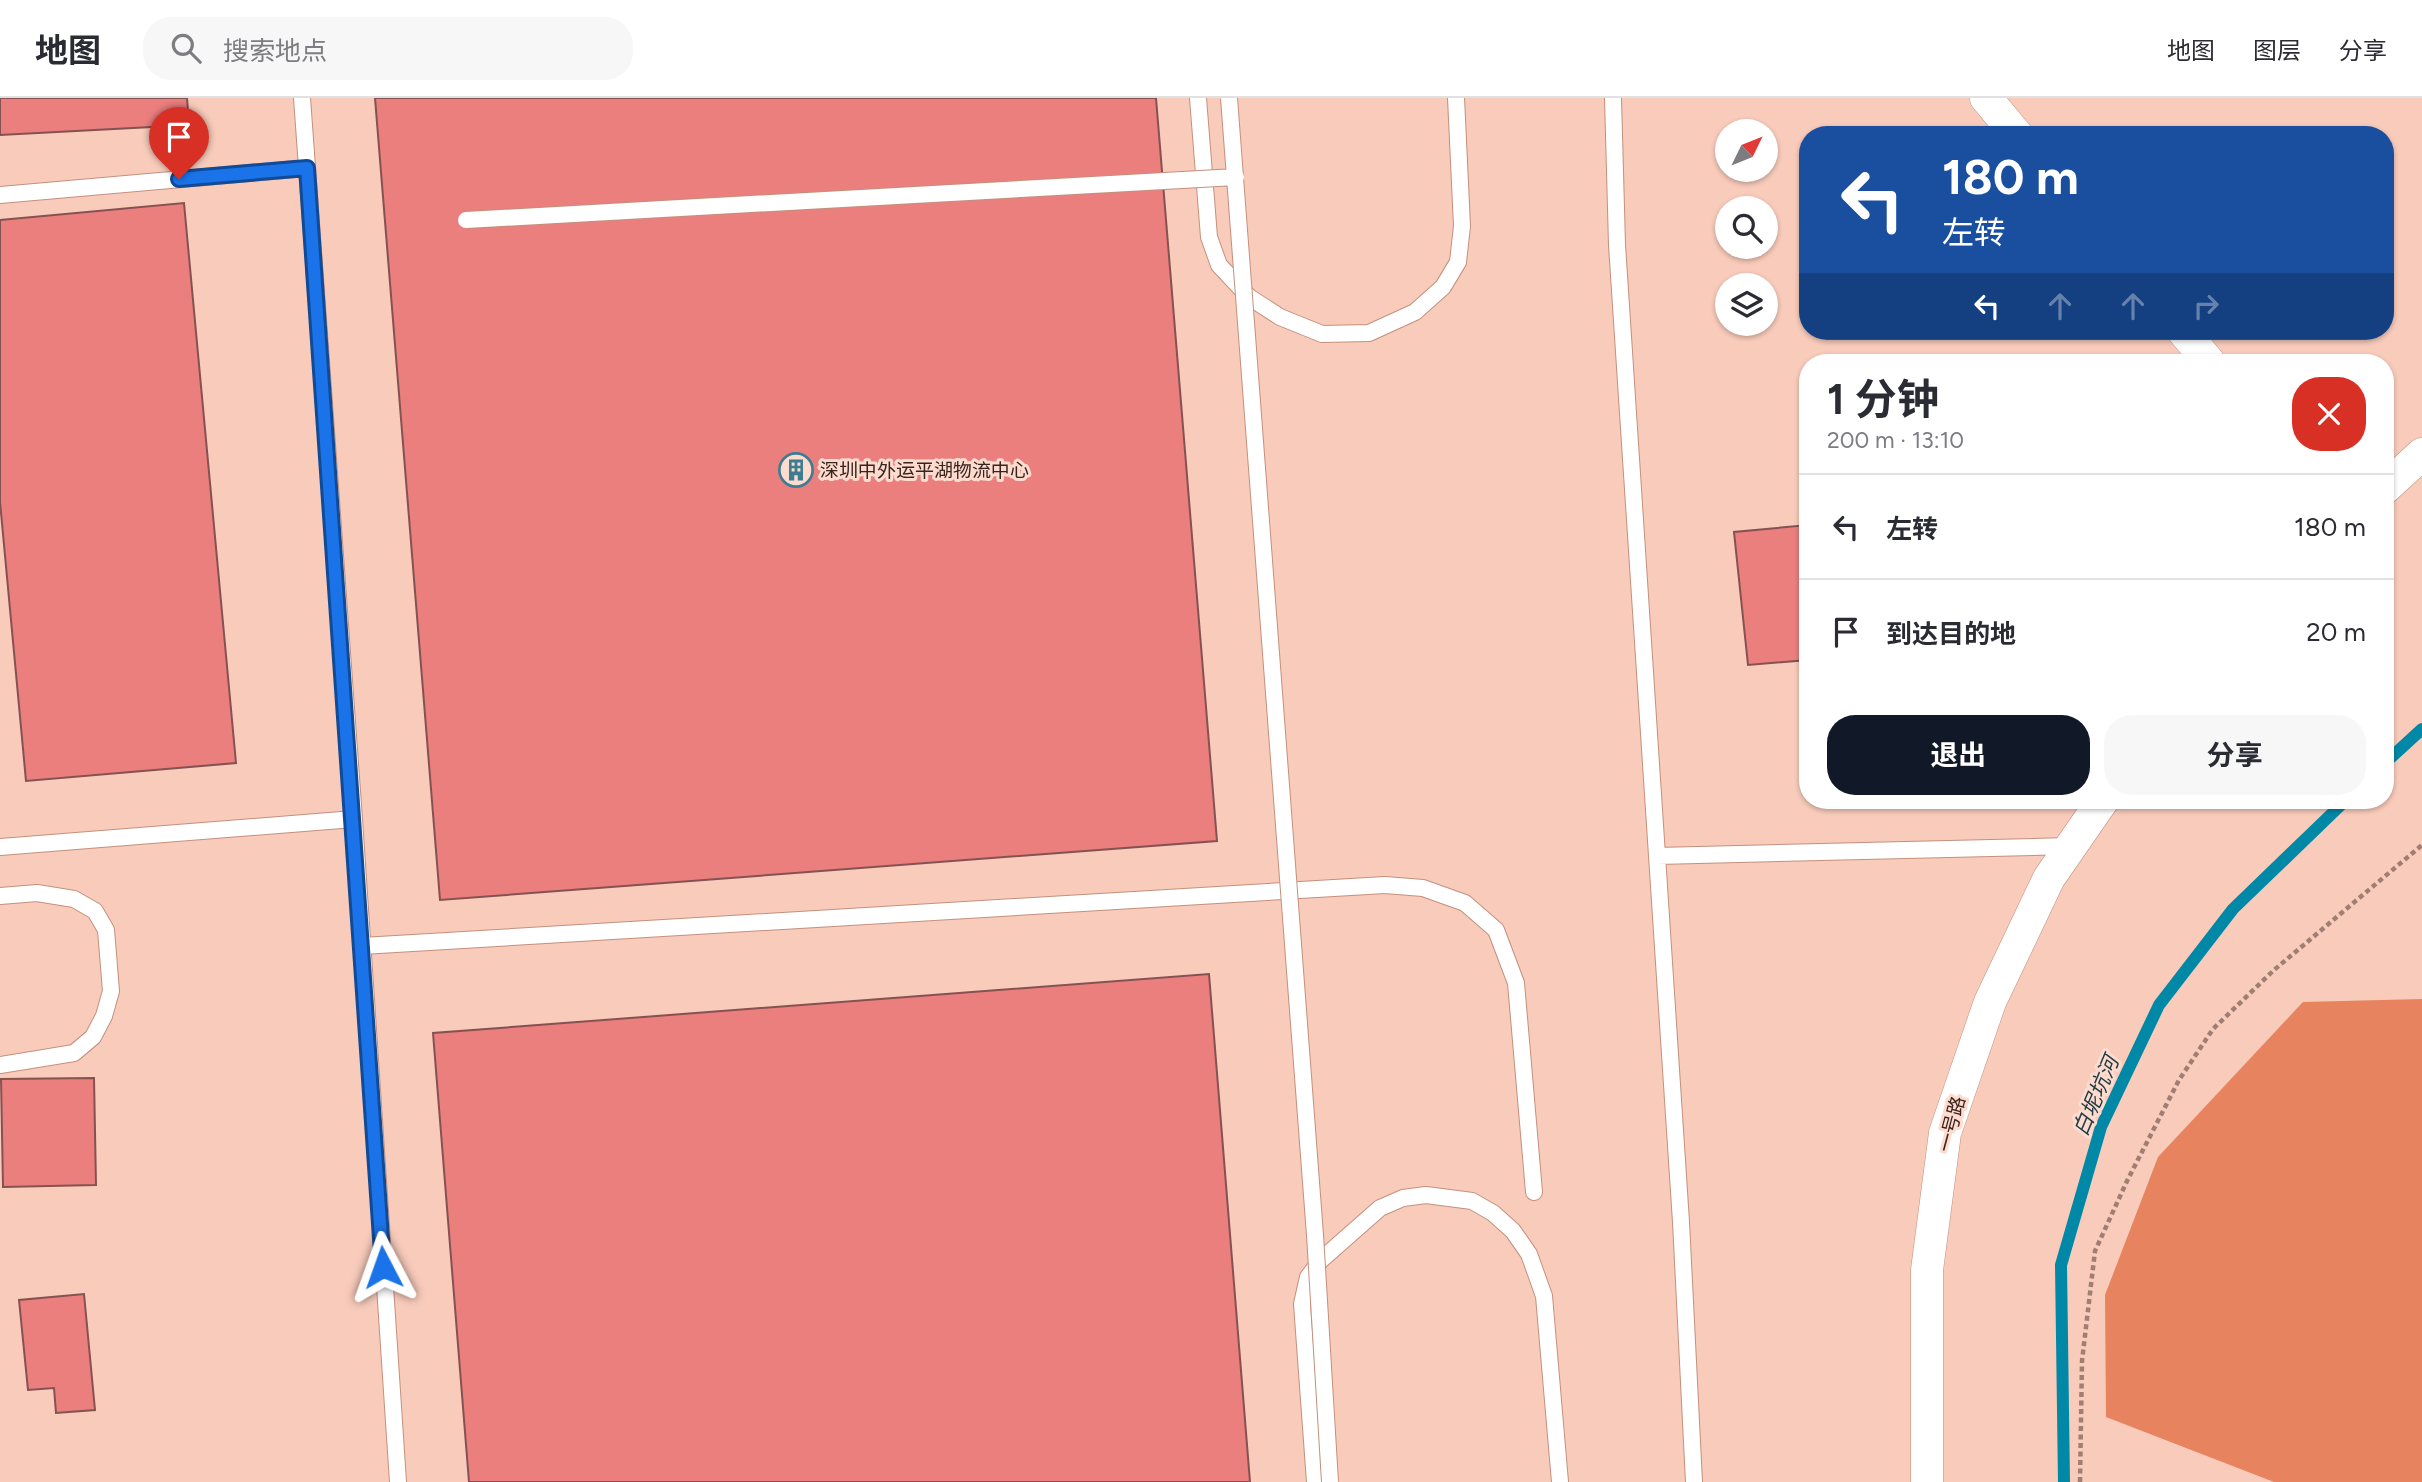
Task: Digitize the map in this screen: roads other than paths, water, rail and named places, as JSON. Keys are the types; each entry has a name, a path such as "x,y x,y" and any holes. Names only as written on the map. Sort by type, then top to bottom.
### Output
{"street":[{"path":"1986,98 2009,126"},
{"path":"2191,340 2202,354"},
{"path":"2394,480 2422,454"},
{"name":"一号路","path":"1927,1482 1927,1270 1945,1133 1990,1002 2049,878 2096,809"}],"lane":[{"path":"302,98 398,1482"},
{"path":"1198,98 1209,237 1219,265 1249,297 1280,317 1322,334 1369,333 1415,312 1443,286 1458,262 1462,226 1456,98"},
{"path":"1229,98 1315,1235 1330,1482"},
{"path":"1613,98 1618,245 1681,1223 1694,1482"},
{"path":"0,195 307,168"},
{"path":"466,220 1236,177"},
{"path":"0,847 354,819"},
{"path":"1657,856 2071,846"},
{"path":"362,946 1371,886 1423,888 1465,903 1496,930 1516,983 1534,1192"},
{"path":"0,896 37,893 74,899 95,911 106,930 111,990 104,1016 93,1037 74,1053 0,1065"},
{"path":"1315,1482 1303,1304 1308,1277 1332,1249 1380,1208 1403,1198 1426,1195 1472,1201 1493,1213 1513,1231 1529,1254 1544,1296 1560,1482"}],"waterway":[{"name":"白坭坑河","path":"2394,755 2422,729"},
{"name":"白坭坑河","path":"2064,1482 2061,1265 2101,1127 2159,1005 2233,909 2337,809"}],"place":[{"name":"深圳中外运平湖物流中心","path":"796,470"}]}
